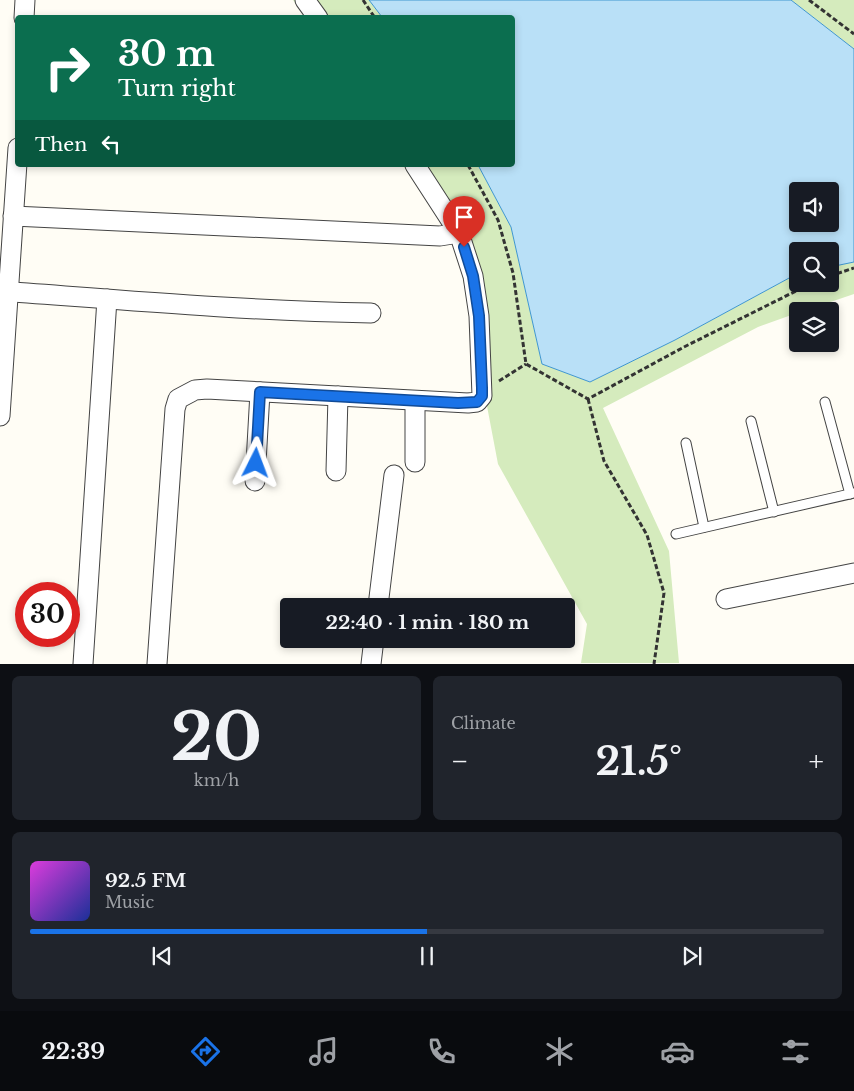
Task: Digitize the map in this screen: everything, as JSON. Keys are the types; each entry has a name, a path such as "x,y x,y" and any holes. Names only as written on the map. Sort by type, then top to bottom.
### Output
{"street":[{"path":"24,15 25,0"},
{"path":"305,0 316,15"},
{"path":"0,416 4,291 17,167"},
{"path":"157,664 175,409 178,399 195,390 468,403 477,402 482,396 479,316 473,276 459,233 416,167"},
{"path":"13,216 440,236 459,233"},
{"path":"4,291 326,313 371,313"},
{"path":"83,664 107,298"},
{"path":"255,480 260,392"},
{"path":"336,471 338,396"},
{"path":"415,400 415,462"},
{"path":"379,598 394,476"},
{"path":"726,600 854,573"},
{"path":"371,664 373,648"}],"lane":[{"path":"676,534 852,494 825,402"},
{"path":"751,421 774,512"},
{"path":"686,443 704,528"}],"path":[{"path":"363,0 373,15"},
{"path":"809,0 854,34"},
{"path":"469,167 498,220 513,273 526,364 588,399 604,461 646,535 664,593 654,664"},
{"path":"839,273 854,268"},
{"path":"588,399 684,347 794,292"}],"green space":[{"path":"293,0 369,0 380,15 304,15"},
{"path":"791,0 854,0 854,49"},
{"path":"404,167 479,167 511,227 542,364 590,382 675,340 789,278 789,292 839,292 839,265 854,262 854,294 830,302 789,302 789,316 758,327 603,408 669,551 679,663 581,663 587,624 575,602 575,598 573,598 498,464 457,248"}],"water":[{"path":"369,0 791,0 854,49 854,262 839,265 839,242 789,242 789,278 675,340 590,382 542,364 511,227 479,167 515,167 515,15 380,15"}],"route":[{"path":"256,463 260,392 458,403 477,402 482,396 479,316 473,276 464,247"}]}
